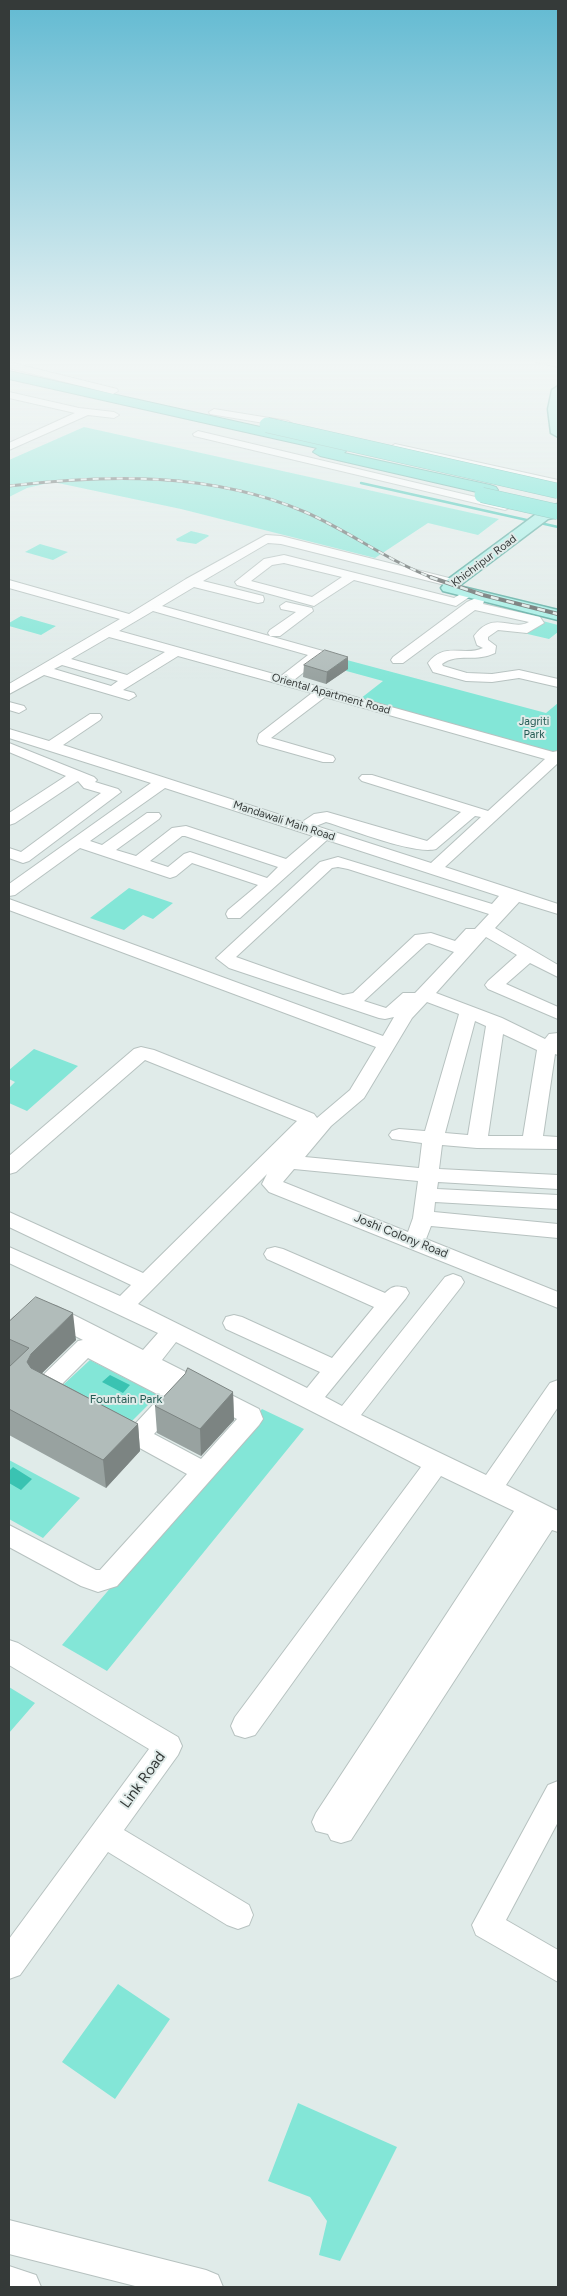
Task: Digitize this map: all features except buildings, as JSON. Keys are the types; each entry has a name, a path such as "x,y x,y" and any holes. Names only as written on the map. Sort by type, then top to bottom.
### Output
{"highway":[{"path":"371,467 552,505"},
{"path":"415,467 552,505"},
{"path":"416,467 501,485"},
{"path":"421,467 501,485 552,505"}],"main road":[{"name":"Khichripur Road","path":"451,585 552,505"},
{"path":"451,585 475,598 558,615"},
{"path":"451,585 558,608"}],"street":[{"path":"335,467 471,500 552,505"},
{"path":"438,467 501,485 552,505"},
{"path":"471,500 484,498 513,478 501,485"},
{"path":"9,690 261,541 451,585"},
{"path":"353,575 314,602 241,582 268,562 277,559 353,575 456,602 475,598 535,620 537,623 527,630 497,625 487,629 480,636 482,642 489,646 490,650 482,655 474,656 455,652 448,653 435,663 438,669 466,678 492,678 519,674 558,683"},
{"path":"190,582 307,611 275,633"},
{"path":"9,584 130,618"},
{"path":"334,596 357,591 402,588"},
{"path":"398,660 475,598"},
{"path":"149,606 318,654 283,681"},
{"name":"Oriental Apartment Road","path":"107,632 283,681 364,712 374,712 380,708 557,756"},
{"path":"116,688 176,651"},
{"path":"60,660 129,680"},
{"path":"42,670 129,696"},
{"path":"318,696 264,737 264,741 328,759"},
{"path":"260,726 280,709"},
{"path":"52,746 95,717"},
{"name":"Mandawali Main Road","path":"9,733 558,909"},
{"path":"9,853 23,858 113,792 89,785 87,782 89,780 11,749"},
{"path":"434,869 557,756"},
{"path":"9,820 76,776"},
{"path":"367,778 492,816"},
{"path":"9,891 163,782"},
{"path":"305,827 320,817 327,816 415,844 430,846 468,814"},
{"path":"104,851 153,816"},
{"path":"138,862 178,831 186,831 289,865"},
{"path":"234,914 324,834"},
{"path":"78,842 170,873 190,857 270,884"},
{"path":"494,911 352,864 338,862 326,865 225,958 235,964 341,1000 385,1014 394,1012 513,894"},
{"path":"513,894 486,930 405,1015 357,1094 324,1122 291,1162 427,1185 558,1202"},
{"path":"9,904 386,1044"},
{"path":"486,930 558,972"},
{"path":"341,1000 359,997 420,939 431,938 458,948"},
{"path":"528,954 494,985 558,1014"},
{"path":"277,1004 297,984"},
{"path":"423,994 555,1044 532,1143"},
{"path":"415,1241 423,1218 434,1139 469,1011"},
{"path":"477,1142 496,1022"},
{"path":"9,1167 141,1053 307,1118 308,1121 123,1306"},
{"path":"399,1134 477,1142 558,1143"},
{"name":"Joshi Colony Road","path":"291,1162 273,1180 272,1184 276,1187 415,1241 558,1300"},
{"path":"427,1185 558,1182"},
{"path":"423,1218 558,1231"},
{"path":"9,1219 145,1283"},
{"path":"9,1254 123,1306 171,1332 545,1516 333,1826"},
{"path":"275,1254 393,1298 310,1400"},
{"path":"347,1417 453,1282"},
{"path":"9,1336 33,1314 41,1310 139,1366 178,1394 138,1436"},
{"path":"234,1323 336,1369"},
{"path":"139,1366 154,1354 171,1332"},
{"path":"9,1535 90,1579 104,1581 128,1557 250,1419 251,1415 139,1366 86,1347 44,1388 203,1472"},
{"path":"491,1488 558,1388"},
{"path":"245,1726 437,1464"},
{"name":"Link Road","path":"9,1651 168,1746 9,1964"},
{"path":"558,1794 487,1925 558,1967"},
{"path":"104,1834 238,1915"},
{"path":"9,2237 206,2287"},
{"path":"9,2283 24,2287"}],"green space":[{"path":"9,467 265,467 499,519 478,535 428,523 375,558 181,509 53,482 27,488 9,497"},
{"path":"191,531 209,536 196,544 177,541 176,539"},
{"path":"40,544 68,552 53,560 25,552"},
{"path":"21,616 56,626 41,635 9,626 9,623"},
{"path":"535,619 558,625 558,632 549,639 519,632"},
{"name":"Jagriti Park","path":"328,655 546,713 558,703 558,749 554,753 360,699 383,681 317,663"},
{"path":"129,888 173,903 153,919 143,915 124,930 90,918"},
{"path":"34,1049 78,1066 27,1111 9,1103 9,1088 15,1082 9,1079 9,1070"},
{"name":"Fountain Park","path":"90,1360 158,1395 131,1422 63,1385"},
{"path":"262,1409 304,1429 107,1671 62,1645"},
{"path":"9,1460 80,1498 43,1538 9,1519"},
{"path":"9,1687 35,1703 9,1733"},
{"path":"118,1984 170,2019 115,2099 62,2062"},
{"path":"298,2103 397,2147 340,2261 319,2255 327,2221 310,2197 268,2181"}],"shaded area":[{"path":"110,1375 130,1385 123,1393 102,1382"},
{"path":"13,1467 32,1479 21,1490 9,1483 9,1471"}],"waterway":[{"path":"361,483 558,527"}],"railway":[{"path":"9,486 84,479 121,478 159,479 233,489 270,499 305,512 400,563 433,578"},
{"path":"430,577 483,595 558,614"}]}
